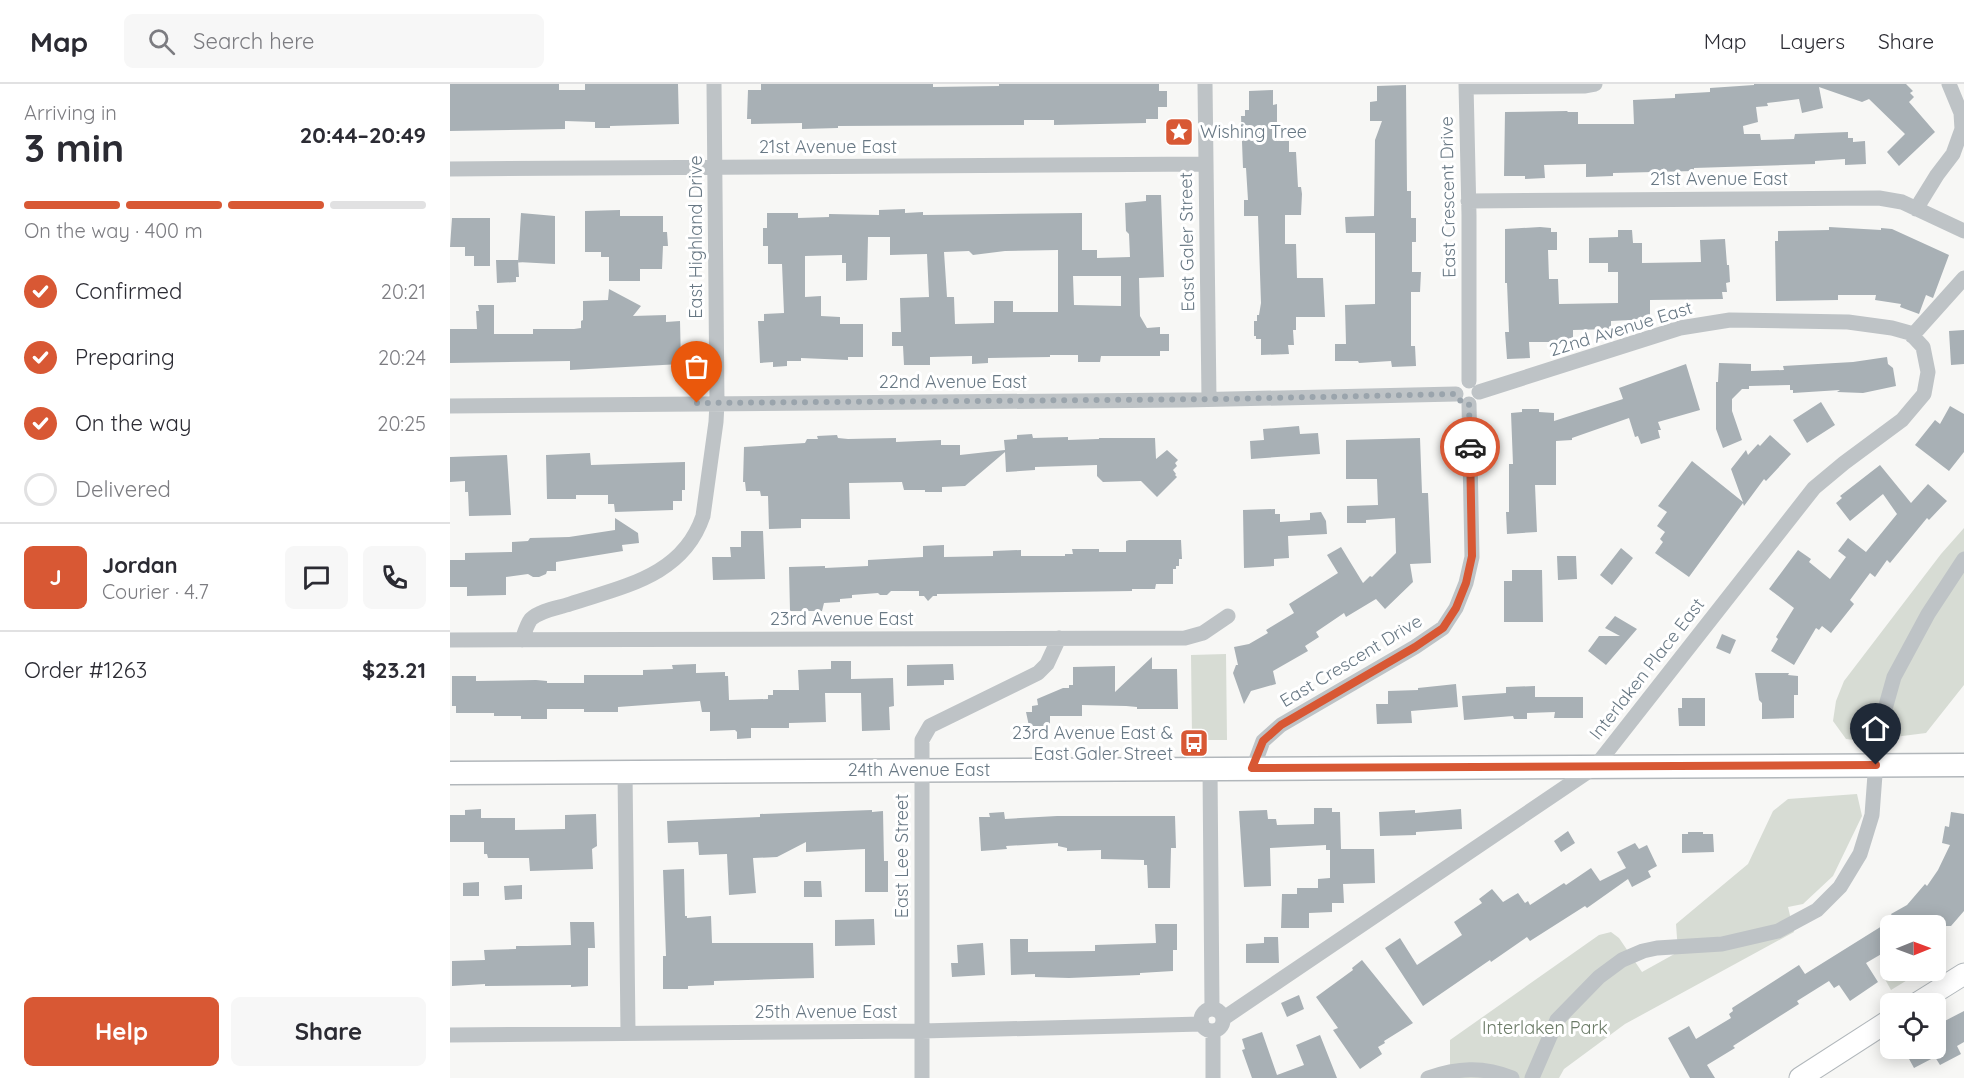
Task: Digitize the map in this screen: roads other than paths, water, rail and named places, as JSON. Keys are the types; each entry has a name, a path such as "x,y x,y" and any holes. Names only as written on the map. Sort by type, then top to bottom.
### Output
{"main road":[{"name":"24th Avenue East","path":"450,773 1964,765"}],"street":[{"name":"East Highland Drive","path":"522,640 530,620 544,612 660,572 678,557 698,530 703,516 717,403 714,84"},
{"name":"East Galer Street","path":"1205,84 1209,399"},
{"path":"1466,86 1584,86 1594,84"},
{"path":"1916,209 1953,154 1962,129 1961,112 1949,84"},
{"name":"East Crescent Drive","path":"1466,86 1474,386"},
{"name":"21st Avenue East","path":"450,169 1206,164"},
{"name":"21st Avenue East","path":"1468,201 1879,198 1902,202 1964,231"},
{"path":"1912,336 1964,278"},
{"name":"22nd Avenue East","path":"1474,386 1680,328 1730,320 1848,322 1892,328 1910,333 1912,336"},
{"name":"Interlaken Place East","path":"1218,1014 1595,767 1814,488 1902,420 1924,394 1928,372 1923,346 1912,336"},
{"path":"1460,383 1474,386 1477,400 1469,404 1462,403 1456,394 1460,383"},
{"name":"22nd Avenue East","path":"450,406 1209,399 1456,394"},
{"name":"East Crescent Drive","path":"1252,768 1263,741 1281,725 1415,647 1443,628 1456,608 1466,583 1472,556 1469,404"},
{"path":"1534,1074 1560,1015 1599,977 1622,960 1657,948 1722,944 1764,935 1802,920 1825,903 1846,879 1865,842 1872,815 1878,734 1894,677 1928,614 1964,559"},
{"name":"23rd Avenue East","path":"450,640 1185,638 1203,633 1228,616"},
{"name":"East Lee Street","path":"922,1078 922,740 930,726 1038,673 1047,664 1059,638"},
{"path":"1210,769 1218,1014 1207,1010 1202,1015 1207,1028 1214,1078"},
{"path":"625,772 628,1032"},
{"path":"1934,993 1964,974"},
{"path":"1800,1078 1880,1026"},
{"name":"25th Avenue East","path":"450,1035 1207,1028"},
{"path":"1428,1078 1451,1071 1470,1069 1490,1071 1512,1078"}],"place":[{"name":"Wishing Tree","path":"1179,132"},
{"name":"23rd Avenue East & East Galer Street","path":"1194,743"}],"park label":[{"name":"Interlaken Park","path":"1545,1028"}]}
